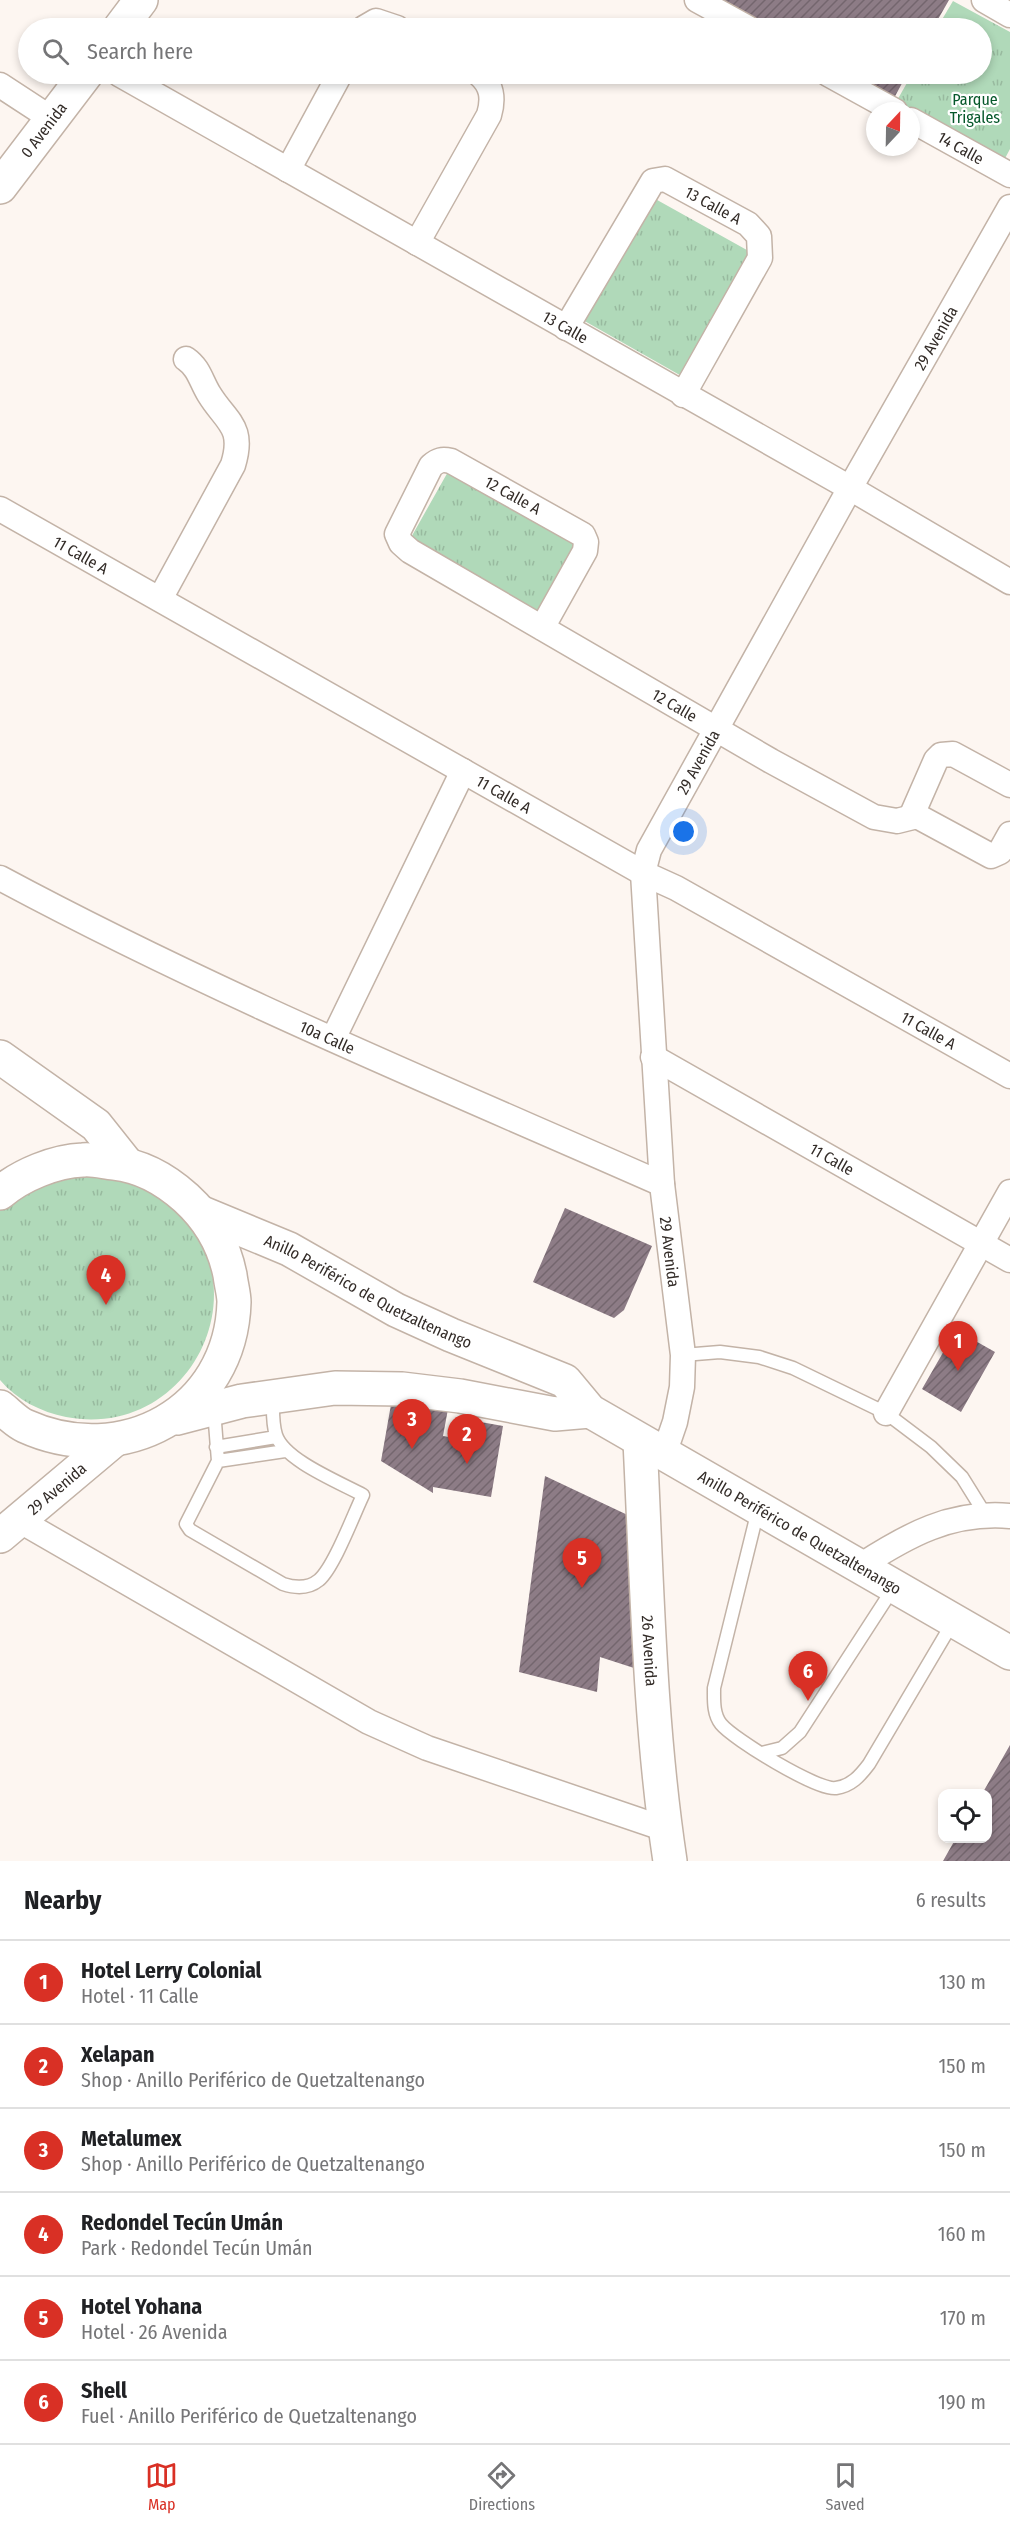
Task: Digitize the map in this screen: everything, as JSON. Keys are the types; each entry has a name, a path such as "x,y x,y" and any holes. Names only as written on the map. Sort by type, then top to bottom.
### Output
{"main road":[{"path":"128,18 141,0"},
{"name":"0 Avenida","path":"0,187 78,84"},
{"path":"0,1057 96,1125 126,1164"},
{"path":"0,1193 40,1169 83,1160 126,1164 167,1181 202,1213 226,1254 234,1301 226,1348 204,1389 168,1421"},
{"name":"Anillo Periférico de Quetzaltenango","path":"202,1213 289,1250 396,1310 565,1381 590,1411 1010,1653"},
{"path":"0,1407 23,1425 67,1440 113,1441 142,1434 168,1421 213,1408 273,1396 335,1389 402,1389 460,1396 555,1414 590,1411"},
{"name":"29 Avenida","path":"9,1527 113,1441"},
{"name":"26 Avenida","path":"652,1447 653,1691 670,1861"}],"street":[{"path":"697,0 730,18"},
{"path":"984,0 1010,15"},
{"name":"13 Calle","path":"137,84 1010,581"},
{"path":"288,170 335,84"},
{"path":"417,243 489,114 492,102 485,84"},
{"path":"846,84 879,102"},
{"path":"0,86 52,119"},
{"name":"14 Calle","path":"920,125 1010,175"},
{"name":"13 Calle A","path":"566,328 650,183 657,179 665,179 748,224 759,236 761,251 757,265 683,395"},
{"name":"29 Avenida","path":"652,1447 675,1422 682,1387 683,1355 662,1184 652,1057 643,873 649,850 850,488 1010,207"},
{"path":"160,599 233,465 237,451 236,436 224,413 210,397 197,370 186,359"},
{"name":"12 Calle A","path":"398,538 399,529 431,466 442,459 451,461 580,532 585,539 585,551 542,628"},
{"name":"11 Calle A","path":"0,509 643,873 676,888 1010,1076"},
{"name":"12 Calle","path":"398,538 410,551 771,761 874,817 897,821 919,817 988,855 995,856 1000,852 1010,834"},
{"path":"911,817 936,760 945,754 953,754 1010,785"},
{"path":"333,1039 463,771"},
{"name":"10a Calle","path":"0,878 124,944 662,1184"},
{"name":"11 Calle","path":"652,1057 1010,1260"},
{"path":"886,1413 1010,1192"},
{"path":"860,1566 900,1540 942,1523 985,1514 1010,1516"},
{"path":"9,1527 369,1722 427,1748 665,1829"}],"lane":[{"path":"683,1355 720,1352 759,1357 793,1368 886,1413 931,1446 954,1470 985,1514"},
{"path":"213,1408 218,1461 188,1516 186,1524 190,1530 283,1584 296,1588 306,1587 318,1581 328,1569 363,1495 285,1451 273,1427 273,1396"},
{"path":"216,1447 276,1437"},
{"path":"218,1461 285,1451"},
{"path":"758,1508 714,1688 714,1707 719,1722 732,1735 762,1753 818,1785 833,1789 845,1786 857,1779 869,1764 953,1620"},
{"path":"762,1753 782,1748 800,1732 895,1586"}],"green space":[{"name":"Parque Trigales","path":"953,1 984,18 943,18"},
{"name":"Parque Trigales","path":"992,22 1010,32 1010,149 1002,164 920,118 920,102 896,102 906,84 992,84"},
{"path":"650,196 754,254 685,378 581,319"},
{"path":"449,470 580,543 540,613 409,541"},
{"path":"105,1174 153,1191 178,1209 203,1244 213,1281 212,1319 199,1354 177,1384 146,1406 109,1418 66,1417 30,1404 14,1394 0,1380 0,1211 28,1189 65,1175"}],"building":[{"path":"712,0 949,0 939,18 745,18"},
{"path":"863,84 902,84 893,100"},
{"path":"565,1208 652,1246 624,1310 614,1318 533,1282"},
{"path":"956,1330 995,1352 961,1412 922,1389"},
{"path":"392,1399 448,1409 443,1436 471,1441 475,1421 503,1426 491,1497 433,1487 433,1493 381,1461"},
{"path":"545,1476 634,1518 634,1668 600,1657 597,1692 519,1672"},
{"path":"1010,1745 1010,1861 943,1861 953,1843 992,1843 992,1789 985,1789"}],"place":[{"name":"Redondel Tecún Umán","path":"106,1305"},
{"name":"Hotel Lerry Colonial","path":"958,1371"},
{"name":"Metalumex","path":"412,1449"},
{"name":"Xelapan","path":"467,1464"},
{"name":"Hotel Yohana","path":"582,1588"},
{"name":"Shell","path":"808,1701"}]}
